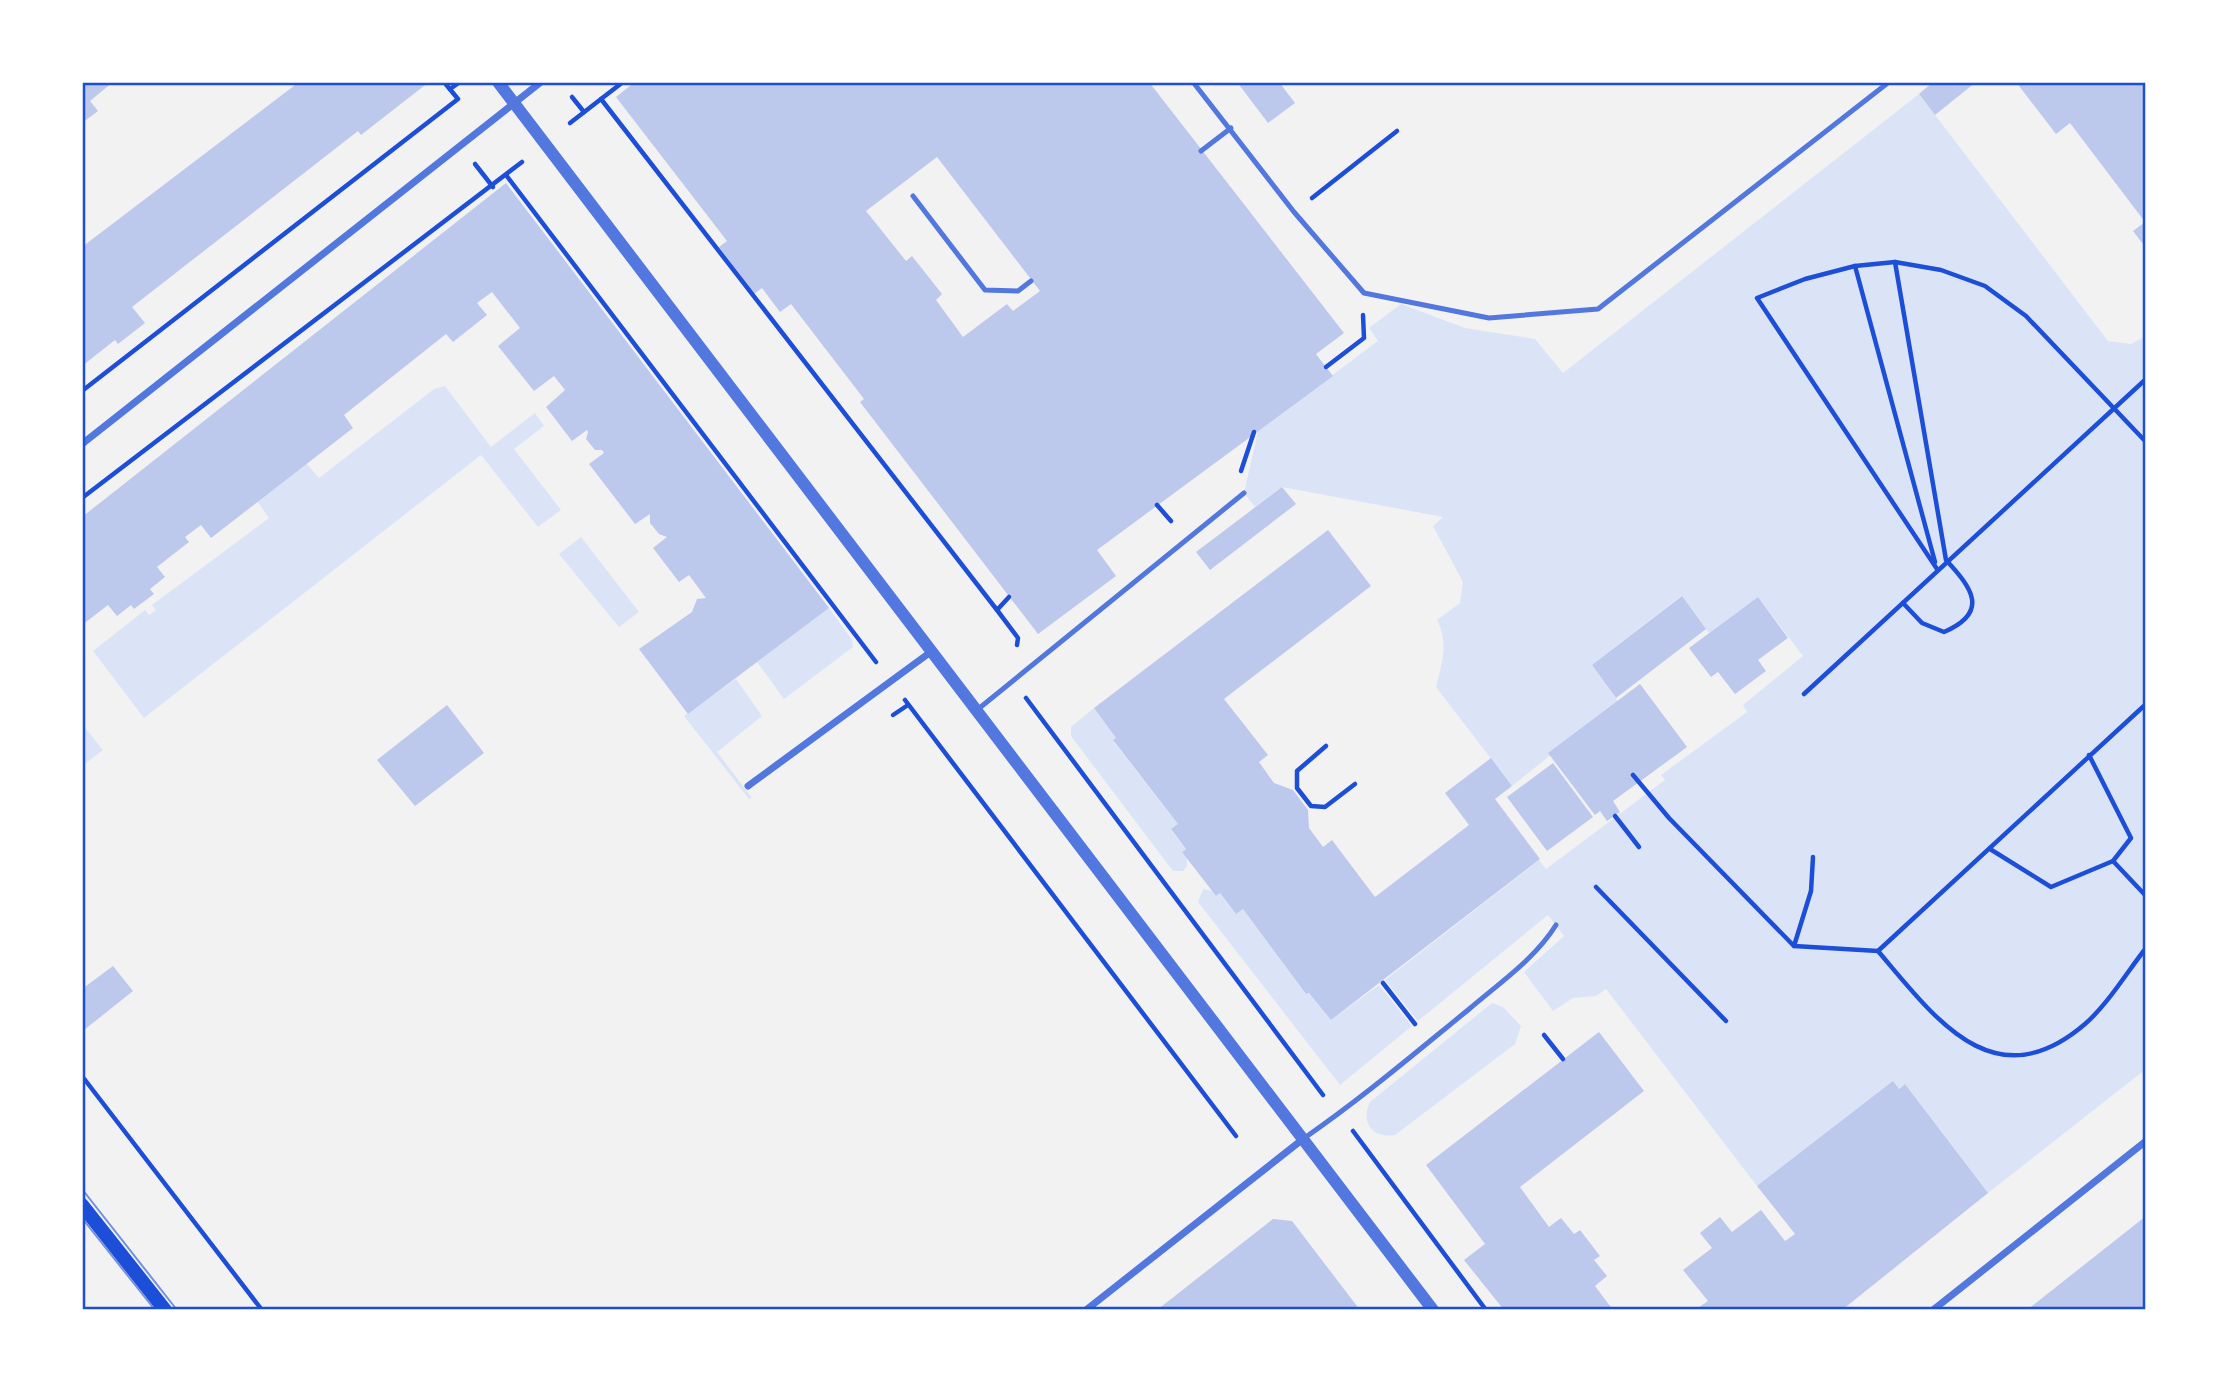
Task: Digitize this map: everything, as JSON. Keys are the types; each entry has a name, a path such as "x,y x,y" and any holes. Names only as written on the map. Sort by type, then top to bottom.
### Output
{"main road":[{"path":"82,1205 164,1310"}],"street":[{"path":"498,82 1433,1310"},
{"path":"82,444 541,82"},
{"path":"748,786 932,652"},
{"path":"1086,1310 1303,1139"},
{"path":"1933,1310 2146,1141"}],"lane":[{"path":"1193,82 1294,212 1364,293 1489,318 1598,309 1889,82"},
{"path":"1201,150 1231,128"},
{"path":"913,196 985,290 1018,291 1031,281"},
{"path":"977,710 1244,493"},
{"path":"1303,1139 1339,1114 1429,1042 1544,943 1556,925"}],"path":[{"path":"82,391 458,99 444,82"},
{"path":"450,89 460,82"},
{"path":"570,123 623,82"},
{"path":"572,97 584,112"},
{"path":"601,99 1018,638 1013,681 1486,1310"},
{"path":"1294,212 1397,131"},
{"path":"471,157 494,187"},
{"path":"82,498 494,187 522,162"},
{"path":"506,175 1236,1136"},
{"path":"1895,262 1946,561 1970,589 1974,604 1965,621 1944,632 1922,623 1903,603"},
{"path":"1937,569 1758,298 1805,279 1855,265 1895,262 1941,270 1985,286 2026,316 2146,442"},
{"path":"1855,265 1937,569"},
{"path":"1326,368 1364,338 1362,333"},
{"path":"1804,694 2146,379"},
{"path":"996,610 1009,597"},
{"path":"893,715 908,705"},
{"path":"1633,775 1669,818 1794,946 1878,950 2146,705"},
{"path":"1326,746 1297,771 1297,788 1302,799 1311,806 1325,807 1355,784"},
{"path":"1989,849 2051,887 2113,861 2131,838 2089,755"},
{"path":"1615,816 1639,847"},
{"path":"1794,946 1811,891 1813,858"},
{"path":"2113,861 2146,896"},
{"path":"1597,887 1726,1021"},
{"path":"1878,950 1951,1031 1976,1047 2010,1057 2044,1050 2086,1023 2146,948"},
{"path":"1383,983 1429,1042"},
{"path":"1544,1035 1563,1059"},
{"path":"82,1076 262,1310"}],"shaded area":[{"path":"1919,94 2108,341 2131,344 2146,336 2146,1069 1988,1193 1905,1084 1757,1186 1606,989 1596,996 1573,998 1553,1011 1524,972 1564,936 1548,915 1418,1021 1385,980 1539,860 1546,869 1665,780 1661,775 1747,712 1743,705 1803,656 1758,597 1709,633 1681,596 1592,665 1618,701 1512,786 1436,687 1444,645 1437,620 1460,603 1463,582 1433,526 1443,517 1282,487 1255,507 1244,493 1258,431 1378,341 1369,328 1401,304 1465,328 1535,339 1563,373"},
{"path":"445,386 491,447 535,413 544,426 514,449 561,510 538,527 481,455 144,718 93,651 145,610 149,615 156,610 152,605 269,518 257,501 306,463 319,478 434,389"},
{"path":"581,537 639,612 619,627 559,554"},
{"path":"829,608 852,640 853,647 784,699 757,662"},
{"path":"736,679 762,716 717,752 752,798 749,799 684,716"},
{"path":"1094,708 1116,738 1113,741 1178,824 1171,830 1186,849 1182,852 1187,858 1187,866 1183,871 1173,871 1071,736 1071,727"},
{"path":"82,724 103,750 82,766"},
{"path":"1203,889 1220,893 1235,913 1243,909 1306,994 1309,993 1331,1020 1379,985 1412,1026 1340,1085 1198,902"},
{"path":"1492,1003 1503,1007 1521,1026 1515,1044 1395,1135 1387,1136 1375,1132 1367,1117 1370,1102"}],"building":[{"path":"82,82 113,82 90,101 98,111 82,123"},
{"path":"299,82 429,82 361,135 358,131 132,307 145,323 118,344 115,340 82,366 82,247"},
{"path":"635,82 1149,82 1344,333 1316,354 1333,376 1097,550 1116,576 1038,634 860,402 864,399 791,304 780,312 762,288 754,294 719,247 727,241 616,97","holes":["937,157 1040,291 1013,311 1007,304 963,337 936,300 942,294 912,256 906,261 866,211"]},
{"path":"1237,82 1279,82 1295,103 1268,123"},
{"path":"1933,82 1976,82 1935,115 1919,94"},
{"path":"2016,82 2140,82 2146,89 2146,248 2133,231 2145,222 2070,123 2056,134"},
{"path":"506,183 829,608 688,714 639,649 692,612 697,599 706,598 689,575 679,582 653,548 667,537 659,534 650,523 650,514 635,524 589,464 604,453 602,450 595,450 586,439 587,430 572,441 546,407 565,390 554,376 534,391 498,346 520,328 492,292 477,303 487,315 453,342 446,334 344,415 353,428 211,538 201,525 185,537 189,542 157,567 165,577 150,589 154,594 134,609 131,605 117,616 108,605 82,625 82,517"},
{"path":"1282,487 1296,504 1210,570 1196,552"},
{"path":"1328,530 1371,586 1224,699 1268,755 1259,762 1274,783 1293,790 1308,810 1309,828 1323,847 1332,840 1375,897 1469,825 1445,793 1491,758 1512,786 1495,799 1540,859 1331,1020 1309,993 1306,994 1243,909 1236,914 1220,893 1216,896 1182,852 1186,849 1171,829 1178,824 1113,740 1116,738 1094,708"},
{"path":"1682,596 1706,629 1616,698 1592,665"},
{"path":"1758,597 1788,638 1758,660 1766,671 1735,694 1718,672 1711,677 1689,648"},
{"path":"1640,684 1687,747 1613,801 1620,812 1607,821 1600,811 1595,815 1548,753"},
{"path":"447,705 484,753 415,806 377,760"},
{"path":"1553,763 1593,817 1547,851 1507,797"},
{"path":"113,966 133,991 84,1030 82,989"},
{"path":"1599,1032 1644,1091 1520,1187 1549,1227 1561,1218 1574,1234 1580,1230 1600,1256 1594,1260 1607,1276 1595,1286 1613,1310 1504,1310 1464,1260 1485,1244 1426,1165"},
{"path":"1893,1081 1899,1089 1905,1084 1988,1193 1842,1310 1695,1310 1708,1301 1683,1270 1712,1248 1700,1233 1720,1217 1732,1232 1761,1210 1785,1241 1795,1234 1757,1186"},
{"path":"2146,1216 2146,1310 2027,1310"},
{"path":"1273,1219 1292,1221 1360,1310 1157,1310"}],"tram line":[{"path":"82,1189 177,1310"},
{"path":"82,1218 155,1310"}]}
